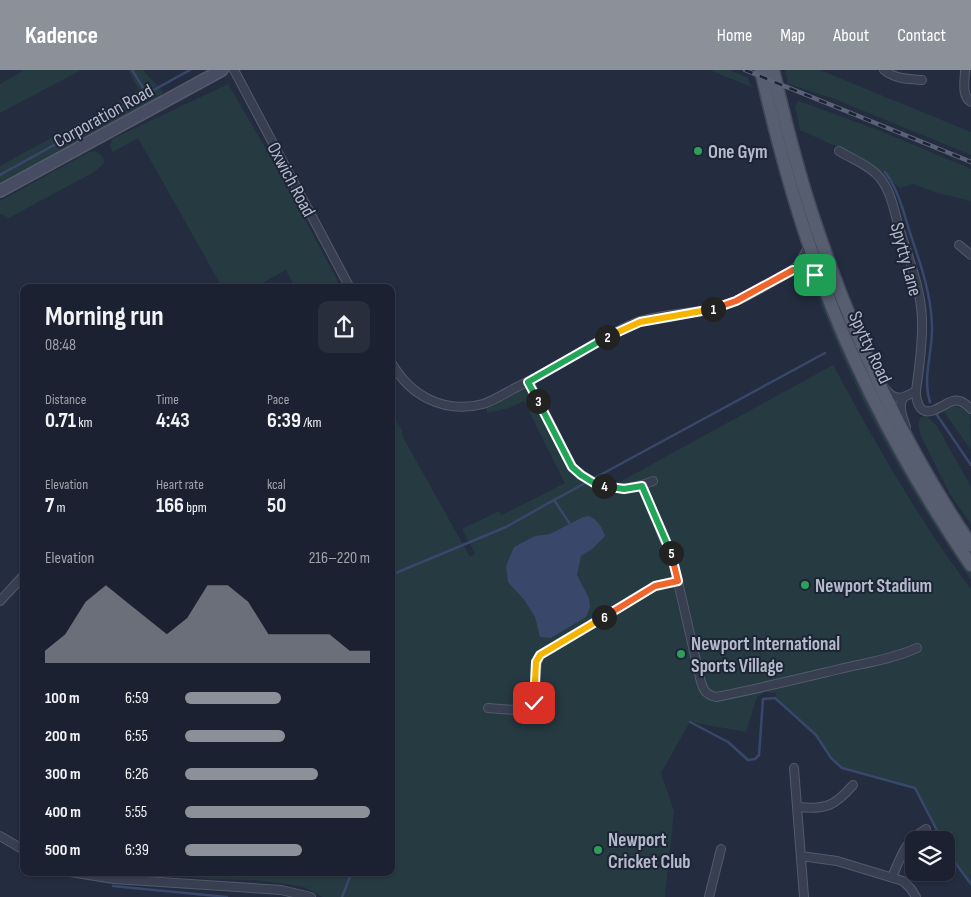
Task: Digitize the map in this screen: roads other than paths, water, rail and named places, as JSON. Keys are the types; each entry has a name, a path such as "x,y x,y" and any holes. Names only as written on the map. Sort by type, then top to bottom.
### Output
{"main road":[{"name":"Spytty Road","path":"761,70 783,159 809,246 856,363 903,456 939,516 971,564"},
{"name":"Spytty Road","path":"773,70 814,222 861,344 887,401 915,454 971,545"}],"street":[{"name":"Corporation Road","path":"0,191 222,70"},
{"name":"Oxwich Road","path":"234,70 348,284"},
{"path":"884,70 891,76 898,78 922,80"},
{"path":"965,70 965,95 967,100 971,102"},
{"name":"Spytty Lane","path":"839,151 879,176 889,195 914,276 922,319 921,356 916,391"},
{"path":"959,245 971,255"},
{"path":"395,368 412,389 422,397 444,406 459,408 485,404 608,337 640,322 720,307 736,301 793,270 799,264 809,246"},
{"path":"793,270 802,270 815,275 822,281"},
{"path":"861,344 876,374 889,393 896,398 903,398 916,391 918,403 924,410 933,410 944,403 954,401 964,403 971,409"},
{"path":"528,382 572,467 581,475 594,483 612,488 624,489 642,486 653,481"},
{"path":"903,398 901,404 902,413 915,454"},
{"path":"642,486 673,560 703,691 709,695 716,697 867,663 917,648"},
{"path":"0,601 20,579"},
{"path":"488,708 527,711 534,703 536,662 540,655 655,586 678,581"},
{"path":"794,768 804,897"},
{"path":"798,807 828,807 843,797 853,785"},
{"path":"892,877 908,843 926,829"},
{"path":"0,836 20,848"},
{"path":"709,897 721,849"},
{"path":"801,856 837,860 892,877 907,884 916,897"},
{"path":"95,876 114,879 281,890 311,897"}],"water":[{"path":"589,516 599,524 605,536 592,549 581,556 577,575 589,598 590,607 586,617 551,638 540,637 535,617 525,601 508,582 506,566 514,547 535,536 550,534 583,517"}],"waterway":[{"path":"132,70 147,94"},
{"path":"0,175 190,70"},
{"path":"885,172 901,203 928,291 932,326 927,374 930,402"},
{"path":"554,500 825,353"},
{"path":"937,415 971,465"},
{"path":"395,573 506,527 554,500 570,524"},
{"path":"690,722 728,742 748,760 755,759 759,755 763,699 775,698 816,735 831,758 842,768 915,788 937,831"},
{"path":"955,862 971,884"},
{"path":"342,897 350,876"},
{"path":"113,886 227,897"}],"railway":[{"path":"745,70 971,162"}],"place":[{"name":"One Gym","path":"698,151"},
{"name":"Newport Stadium","path":"805,585"},
{"name":"Newport International Sports Village","path":"681,654"},
{"name":"Newport Cricket Club","path":"598,850"}]}
